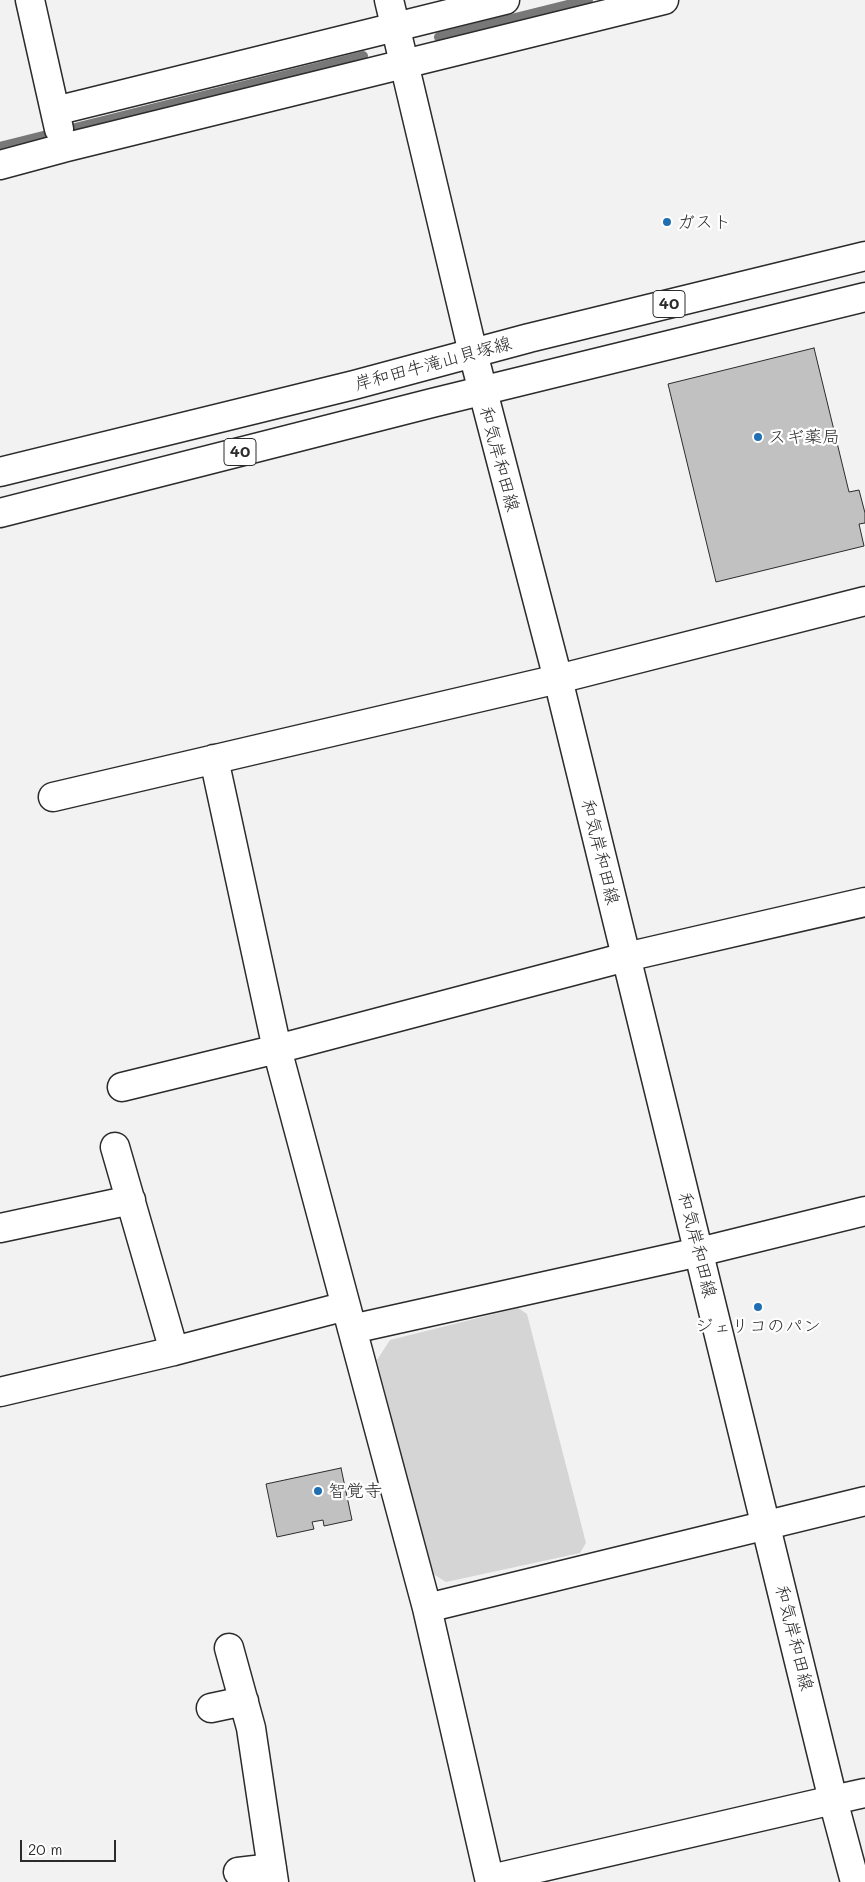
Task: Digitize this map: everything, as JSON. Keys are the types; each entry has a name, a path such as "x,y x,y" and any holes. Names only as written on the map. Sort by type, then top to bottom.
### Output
{"street":[{"path":"30,0 59,131"},
{"name":"和気岸和田線","path":"389,0 481,391 558,679 833,1800 855,1882"},
{"path":"0,165 59,131 396,27 505,0"},
{"path":"59,131 405,64 664,0"},
{"name":"岸和田牛滝山貝塚線","path":"0,472 354,386 472,353 865,256"},
{"name":"岸和田牛滝山貝塚線","path":"0,513 481,391 865,297"},
{"path":"53,797 558,679 865,601"},
{"path":"214,759 276,1049 427,1608 490,1882"},
{"path":"122,1087 276,1049 626,957 865,902"},
{"path":"115,1147 174,1350"},
{"path":"0,1228 130,1200"},
{"path":"0,1392 174,1350 699,1252 865,1211"},
{"path":"427,1608 865,1501"},
{"path":"229,1648 251,1728 273,1875 238,1872"},
{"path":"211,1708 244,1701"},
{"path":"496,1882 504,1876 865,1793"}],"shaded area":[{"path":"518,1308 527,1314 586,1543 580,1553 446,1582 430,1572 377,1360 390,1340"}],"building":[{"name":"スギ薬局","path":"814,348 849,492 859,490 865,513 865,523 859,524 864,546 716,582 668,384"},
{"path":"341,1468 352,1520 324,1526 323,1520 312,1522 314,1529 277,1537 266,1484"}],"waterway":[{"path":"439,37 588,0"},
{"path":"0,147 363,56"}],"place":[{"name":"ガスト","path":"667,222"},
{"name":"スギ薬局","path":"758,437"},
{"name":"ジェリコのパン","path":"758,1307"},
{"name":"智覚寺","path":"318,1491"}]}
